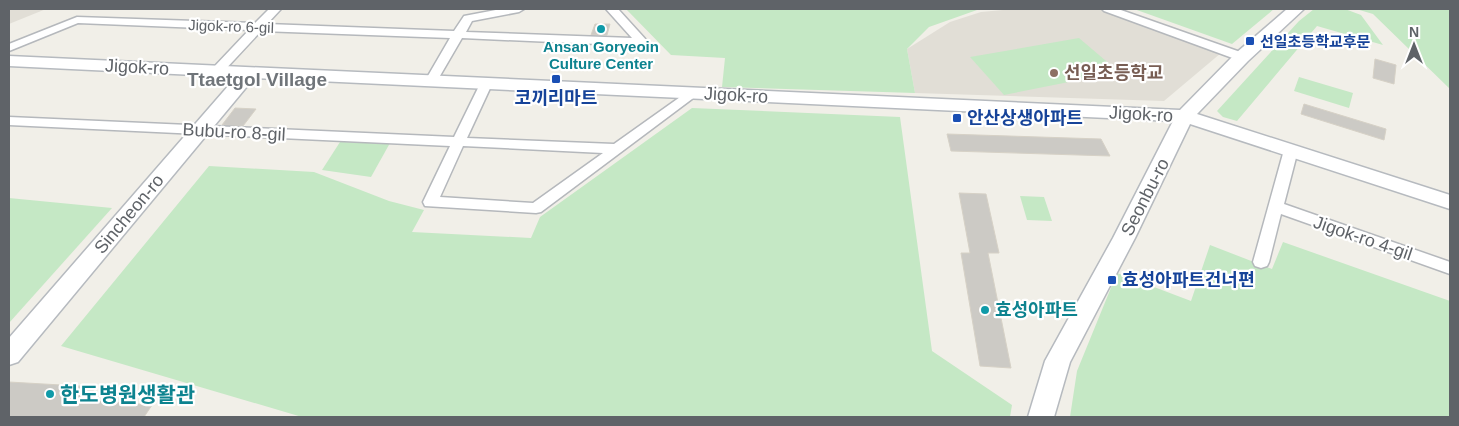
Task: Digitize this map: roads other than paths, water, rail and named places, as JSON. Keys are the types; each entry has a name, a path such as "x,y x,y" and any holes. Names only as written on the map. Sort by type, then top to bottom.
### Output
{"main road":[{"name":"Seonbu-ro","path":"1040,417 1058,361 1124,238 1185,116 1242,58 1296,9"},
{"name":"Jigok-ro","path":"9,62 1185,116 1450,202"},
{"name":"Sincheon-ro","path":"9,355 249,73"}],"street":[{"path":"217,71 275,9"},
{"path":"431,81 468,18 518,9"},
{"name":"Jigok-ro 6-gil","path":"9,48 77,20 642,42 612,9"},
{"path":"1108,9 1242,58"},
{"path":"486,84 430,202 536,208 694,93"},
{"name":"Bubu-ro 8-gil","path":"9,121 618,150"},
{"path":"1261,262 1291,150"},
{"name":"Jigok-ro 4-gil","path":"1276,207 1450,268"}],"place":[{"name":"Ansan Goryeoin Culture Center","path":"601,29"},
{"name":"선일초등학교후문","path":"1250,41"},
{"name":"선일초등학교","path":"1054,73"},
{"name":"코끼리마트","path":"556,79"},
{"name":"안산상생아파트","path":"957,118"},
{"name":"효성아파트건너편","path":"1112,280"},
{"name":"효성아파트","path":"985,310"},
{"name":"한도병원생활관","path":"50,394"}],"district":[{"name":"Ttaetgol Village","path":"257,79"}]}
